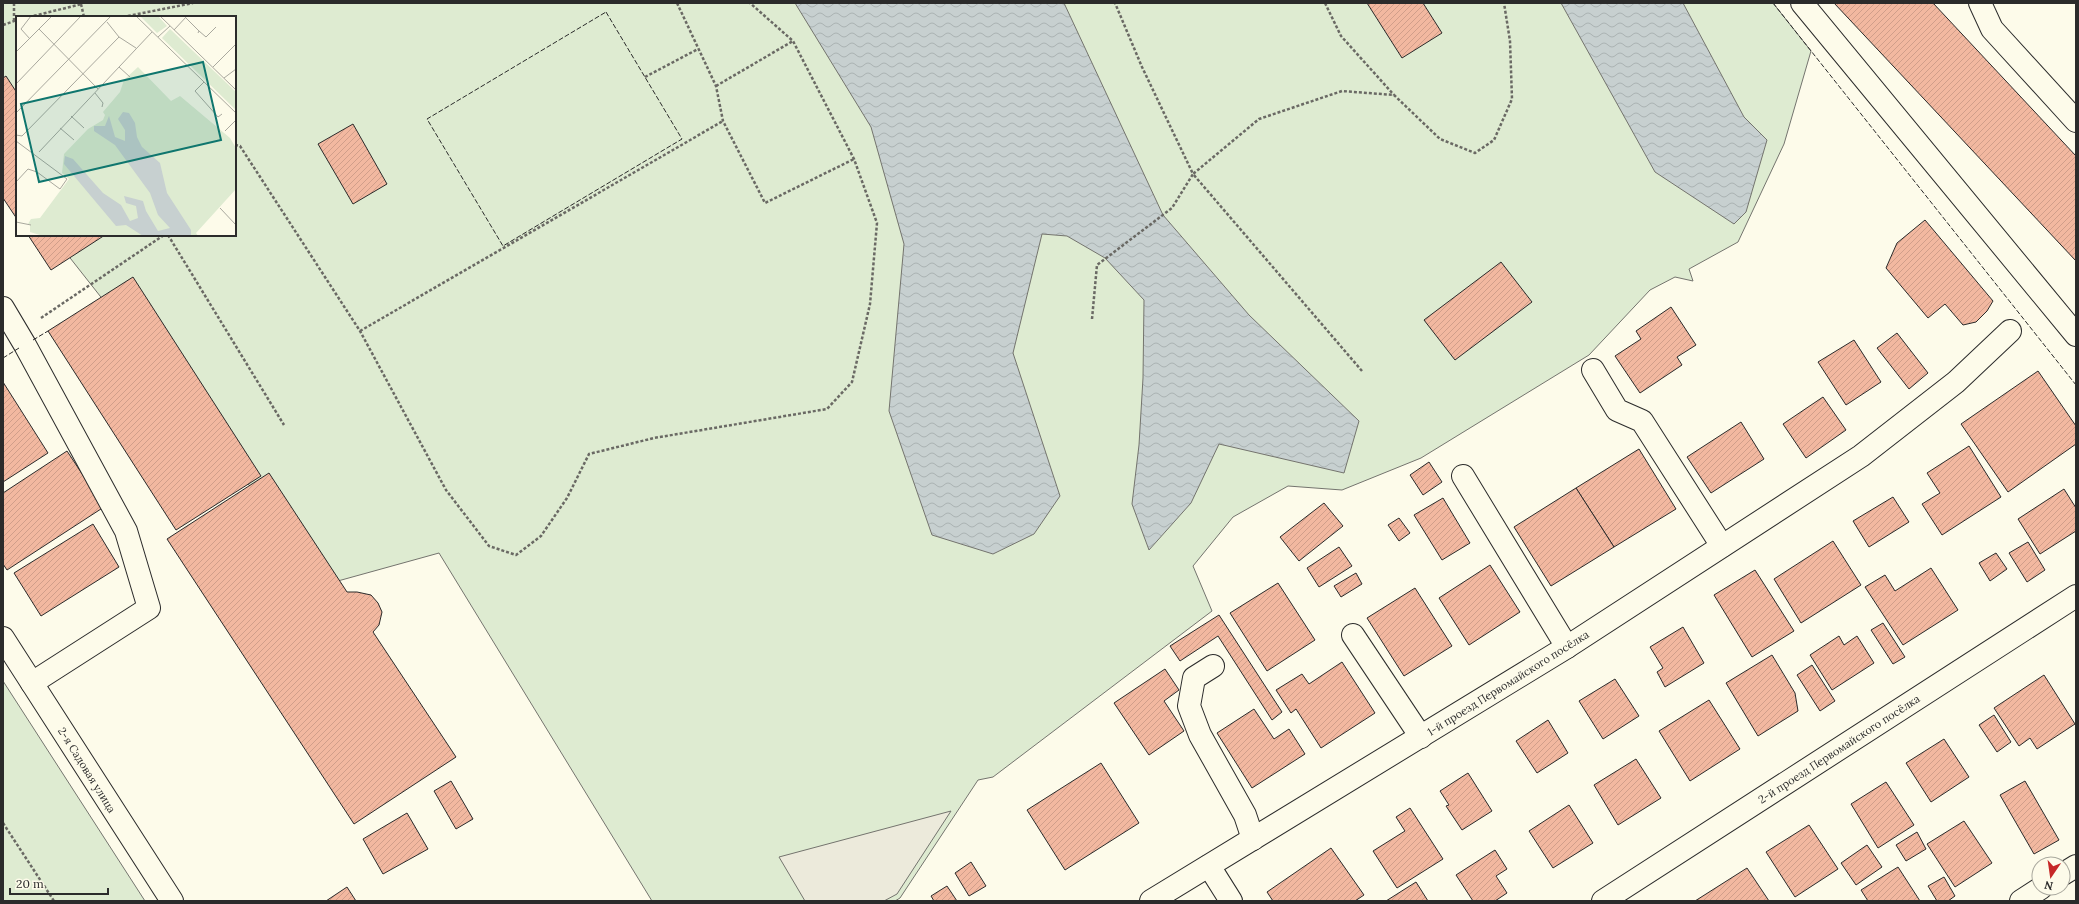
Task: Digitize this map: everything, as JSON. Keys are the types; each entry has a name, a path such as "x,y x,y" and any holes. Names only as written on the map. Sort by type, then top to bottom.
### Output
{"street":[{"path":"1802,3 2076,335"},
{"path":"1980,3 1992,29 2076,121"},
{"path":"3,308 19,333 126,531 149,608 32,683"},
{"name":"1-й проезд Первомайского посёлка","path":"1151,901 1171,887 1209,866 1567,647 1861,456 1956,382 2010,331"},
{"path":"1593,370 1617,410 1642,421 1722,546"},
{"path":"1463,476 1567,647"},
{"name":"2-й проезд Первомайского посёлка","path":"1602,901 2076,596"},
{"path":"1352,635 1421,737"},
{"name":"2-я Садовая улица","path":"3,638 172,901"},
{"path":"1213,666 1194,678 1189,706 1200,735 1245,814 1253,839"},
{"path":"1209,866 1231,901"},
{"path":"2021,901 2031,894"}],"path":[{"path":"3,25 16,20 14,3"},
{"path":"128,16 193,3"},
{"path":"677,3 716,86 723,121 765,203 854,159"},
{"path":"236,146 240,146 360,331 446,490 489,546 516,555 541,536 567,498 589,454 654,438 827,409 852,382 870,304 877,223 854,159 793,41 750,3"},
{"path":"1115,3 1142,67 1194,174 1362,371"},
{"path":"1325,3 1341,36 1394,94 1440,139 1475,153 1494,140 1512,99 1510,41 1504,3"},
{"path":"33,16 81,4 84,16"},
{"path":"716,86 793,41"},
{"path":"645,77 698,49"},
{"path":"1092,319 1097,265 1172,208 1194,174 1259,119 1342,91 1394,94"},
{"path":"360,331 723,121"},
{"path":"19,333 163,236"},
{"path":"169,236 284,425"},
{"path":"3,822 54,901"}],"green space":[{"path":"3,3 1773,3 1811,51 1784,144 1738,242 1689,269 1693,281 1675,277 1650,290 1589,355 1421,458 1342,490 1288,486 1233,517 1193,566 1212,611 993,777 978,780 900,898 895,901 652,901 439,553 327,584 53,236 236,236 236,16 16,16 16,189 3,173"},
{"path":"3,681 145,901 3,901"}],"shaded area":[{"path":"951,811 897,894 884,901 805,901 779,857"}],"water":[{"path":"795,3 1064,3 1163,215 1249,315 1359,421 1344,473 1219,444 1191,503 1149,550 1132,504 1139,445 1143,378 1144,300 1105,258 1067,236 1042,234 1013,353 1060,496 1034,534 993,554 932,535 889,411 904,244 871,127"},
{"path":"1561,3 1683,3 1744,117 1767,140 1746,212 1734,224 1655,172"}],"building":[{"path":"1367,3 1423,3 1442,33 1402,58"},
{"path":"1834,3 1933,3 2076,156 2076,261"},
{"path":"6,76 16,91 16,218 3,198 3,78"},
{"path":"353,124 387,184 353,204 318,144"},
{"path":"1925,220 1993,301 1987,311 1976,322 1963,325 1945,304 1928,318 1886,268 1897,243"},
{"path":"29,236 103,236 51,270"},
{"path":"1501,262 1532,302 1455,360 1424,320"},
{"path":"133,277 261,476 176,530 48,331"},
{"path":"1671,307 1696,345 1677,357 1682,365 1640,393 1615,356 1641,339 1636,331"},
{"path":"1897,333 1928,373 1909,389 1877,348"},
{"path":"1854,340 1881,382 1846,405 1818,362"},
{"path":"2038,371 2076,426 2076,444 2008,492 1961,424"},
{"path":"3,382 48,453 3,482"},
{"path":"1823,397 1846,430 1806,458 1783,424"},
{"path":"1741,422 1764,459 1711,493 1687,457"},
{"path":"1969,446 2001,497 1942,535 1922,504 1940,493 1927,473"},
{"path":"1639,449 1676,509 1614,547 1576,488"},
{"path":"67,451 104,507 7,570 3,564 3,493"},
{"path":"1429,462 1442,482 1423,495 1410,475"},
{"path":"269,473 347,592 357,592 371,595 378,603 382,612 379,625 373,632 456,757 354,824 167,539"},
{"path":"1576,488 1614,547 1551,586 1514,527"},
{"path":"2064,489 2076,508 2076,531 2040,554 2018,519"},
{"path":"1893,497 1909,522 1869,547 1853,521"},
{"path":"1443,498 1470,543 1442,560 1414,515"},
{"path":"1324,503 1343,526 1299,561 1280,537"},
{"path":"1399,518 1410,533 1399,541 1388,525"},
{"path":"93,524 119,567 41,616 14,573"},
{"path":"1833,541 1861,585 1801,623 1774,579"},
{"path":"2028,542 2045,570 2027,582 2009,553"},
{"path":"1339,547 1352,566 1319,587 1307,568"},
{"path":"1996,553 2007,569 1990,581 1979,563"},
{"path":"1490,565 1520,612 1469,645 1439,598"},
{"path":"1931,568 1958,610 1903,645 1865,587 1885,575 1895,591"},
{"path":"1755,570 1794,631 1752,657 1714,595"},
{"path":"1356,573 1362,584 1341,597 1334,586"},
{"path":"1278,583 1315,640 1267,671 1230,613"},
{"path":"1415,588 1452,646 1404,676 1367,618"},
{"path":"1219,615 1282,712 1272,720 1218,636 1180,661 1170,646"},
{"path":"1883,623 1905,657 1893,664 1871,630"},
{"path":"1683,627 1704,663 1665,687 1657,672 1663,668 1650,647"},
{"path":"1839,636 1844,645 1857,636 1874,663 1832,690 1810,655"},
{"path":"1772,655 1795,693 1798,711 1758,736 1726,683"},
{"path":"1342,662 1375,713 1321,748 1296,709 1291,713 1276,690 1302,674 1309,684"},
{"path":"1812,665 1835,701 1820,711 1797,675"},
{"path":"1165,669 1179,690 1164,701 1184,731 1149,755 1114,703"},
{"path":"2044,675 2075,724 2037,749 2030,738 2019,746 1994,708"},
{"path":"1615,679 1639,716 1603,739 1579,701"},
{"path":"1709,700 1740,749 1690,781 1659,731"},
{"path":"1254,709 1274,739 1289,729 1305,754 1252,788 1217,733"},
{"path":"1994,715 2011,742 1997,752 1979,725"},
{"path":"1548,720 1568,753 1537,773 1516,741"},
{"path":"1944,739 1969,777 1931,802 1906,763"},
{"path":"1636,759 1661,798 1618,825 1594,785"},
{"path":"1101,763 1139,823 1065,870 1027,810"},
{"path":"1468,773 1492,811 1462,830 1446,806 1449,805 1440,791"},
{"path":"451,781 473,819 456,829 434,791"},
{"path":"2025,781 2059,840 2034,854 2000,795"},
{"path":"1886,782 1914,825 1878,848 1851,804"},
{"path":"1569,805 1593,843 1553,868 1529,831"},
{"path":"1410,808 1443,859 1397,888 1373,851 1405,831 1396,817"},
{"path":"407,813 428,849 383,874 363,839"},
{"path":"1964,821 1992,863 1955,887 1927,844"},
{"path":"1809,825 1838,869 1795,897 1766,852"},
{"path":"1917,832 1926,849 1906,861 1896,845"},
{"path":"1867,845 1882,867 1856,885 1841,863"},
{"path":"1331,848 1364,895 1355,901 1273,901 1267,892"},
{"path":"1495,850 1507,869 1496,876 1507,893 1495,901 1473,901 1456,875"},
{"path":"971,862 986,886 969,896 955,873"},
{"path":"1898,867 1920,901 1868,901 1861,890"},
{"path":"1747,868 1769,901 1695,901"},
{"path":"1944,877 1955,896 1948,901 1937,901 1928,886"},
{"path":"1416,882 1428,901 1386,901"},
{"path":"947,886 957,901 934,901 931,896"},
{"path":"347,887 356,901 326,901"}],"fence":[{"path":"1773,3 2076,385"},
{"path":"606,12 682,139 503,246 427,119 606,12"},
{"path":"33,340 48,331"},
{"path":"3,358 19,348"}]}
